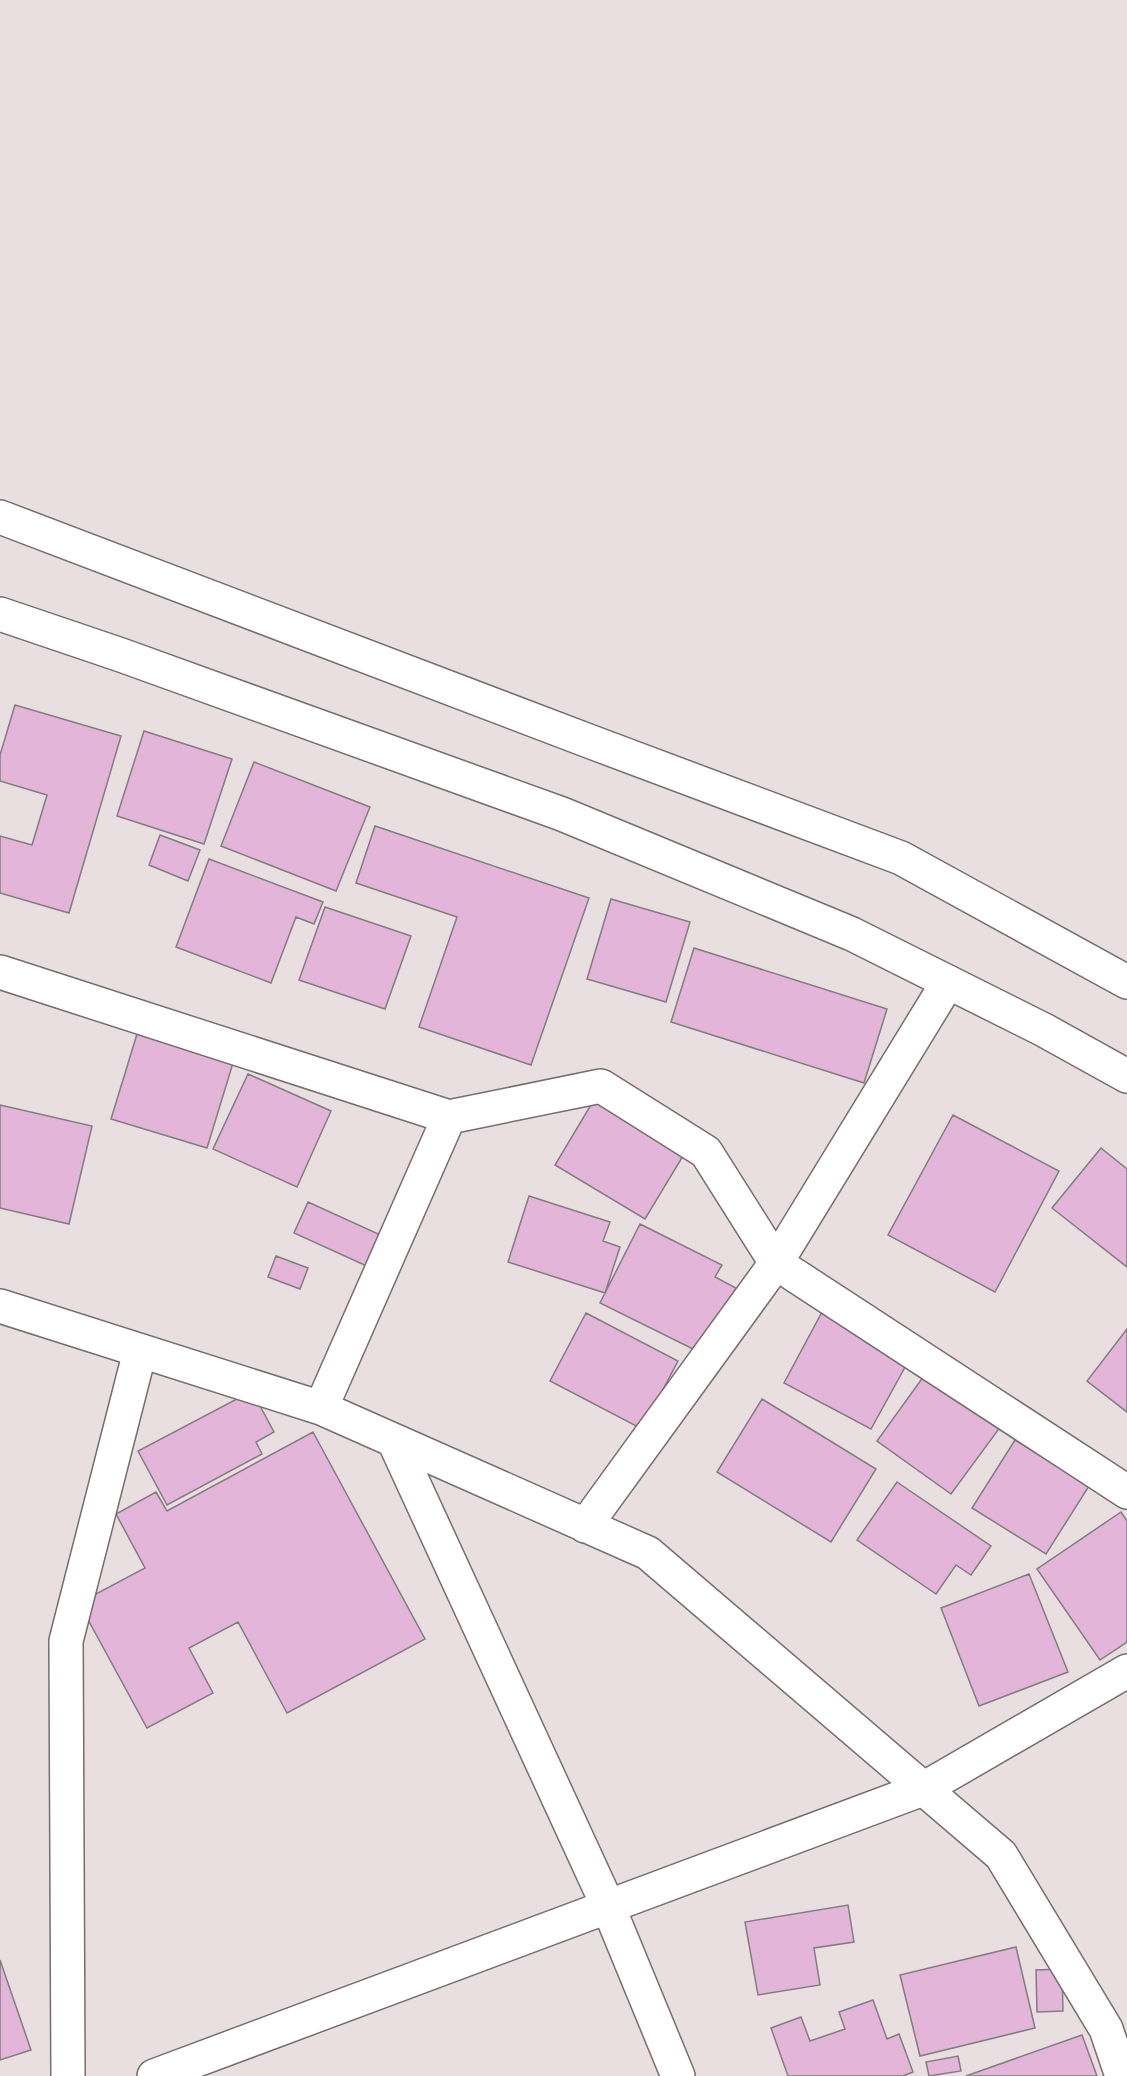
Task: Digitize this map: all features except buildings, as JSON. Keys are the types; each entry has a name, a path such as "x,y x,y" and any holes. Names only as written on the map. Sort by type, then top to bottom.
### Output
{"street":[{"path":"0,517 901,858 1127,982"},
{"path":"0,614 132,659 562,814 852,934 1044,1030 1127,1076"},
{"path":"0,972 449,1117 601,1086 706,1152 776,1263 1127,1492"},
{"path":"585,1526 776,1263 948,982"},
{"path":"321,1408 449,1117"},
{"path":"0,1306 321,1408 648,1553 1001,1855 1120,2055"},
{"path":"68,2076 66,1641 140,1351"},
{"path":"394,1441 608,1906 678,2076"},
{"path":"154,2076 923,1789 1127,1671"}]}
